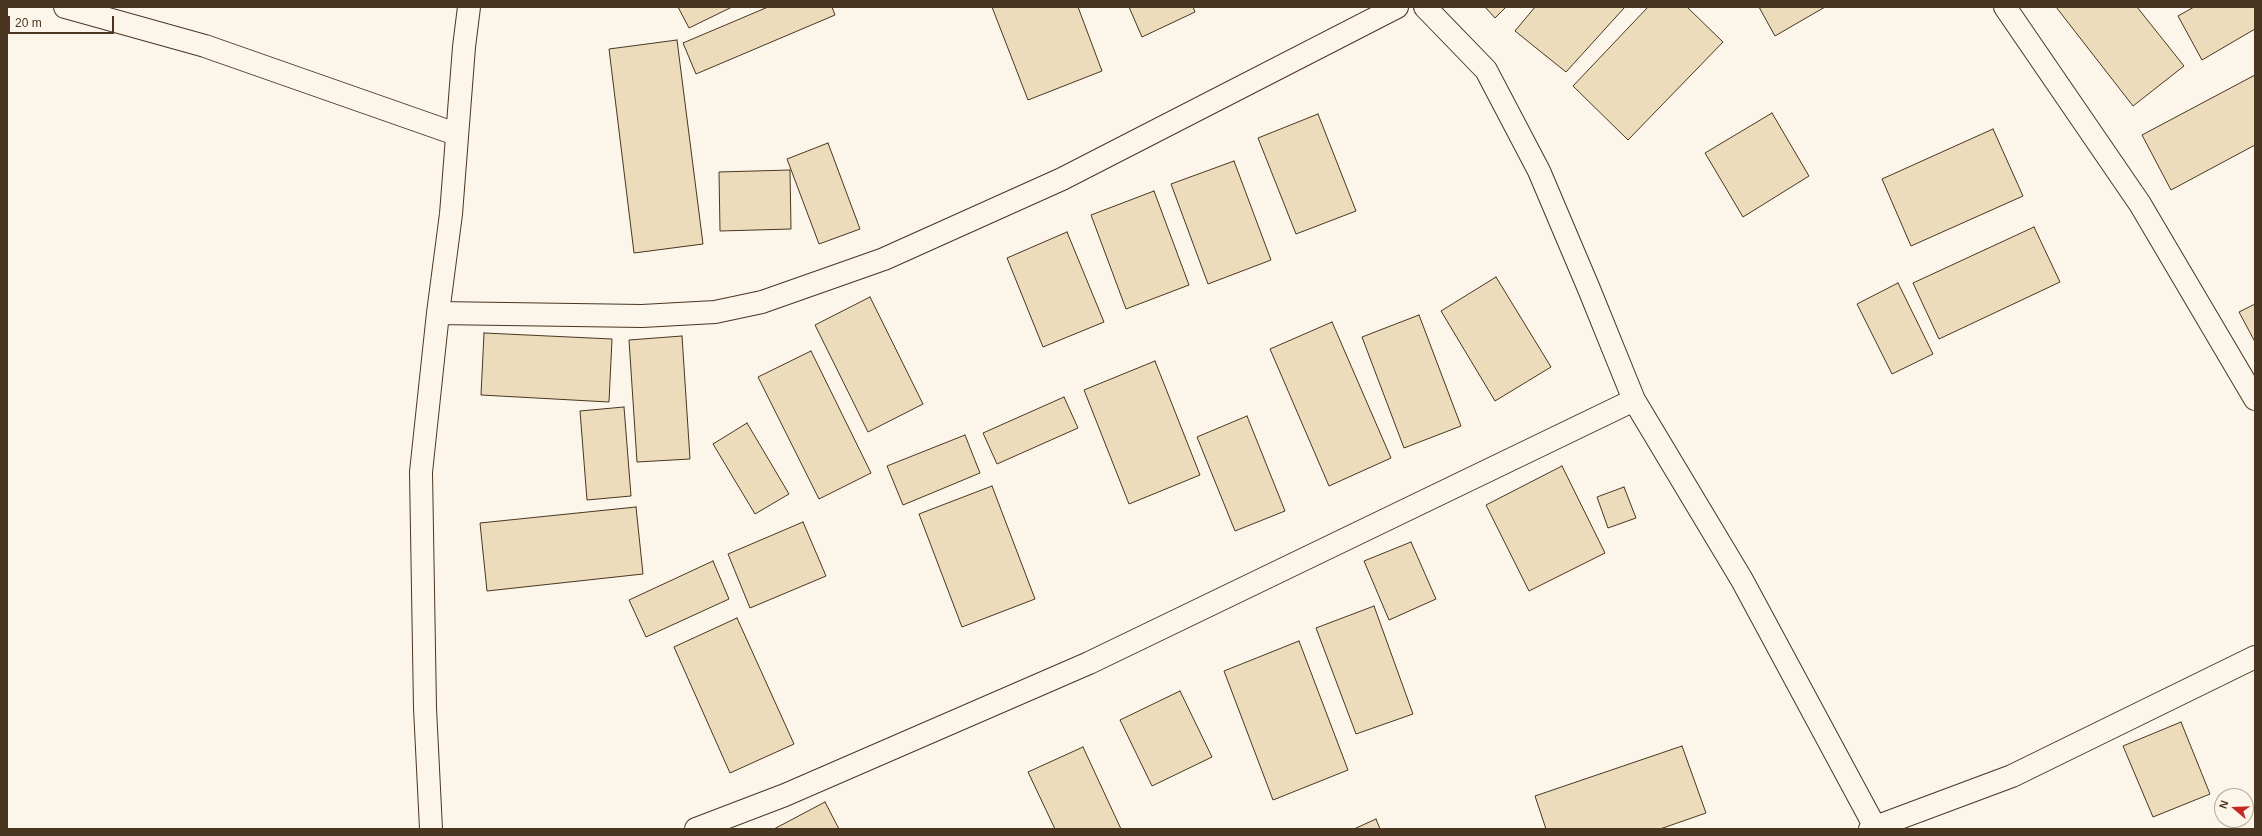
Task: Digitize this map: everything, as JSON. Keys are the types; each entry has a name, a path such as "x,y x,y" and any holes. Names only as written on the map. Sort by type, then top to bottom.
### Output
{"street":[{"path":"65,7 205,46 456,134"},
{"path":"431,829 425,708 421,472 438,313 451,214 456,134 469,7"},
{"path":"438,313 642,316 715,312 762,302 884,259 1062,179 1397,7"},
{"path":"1425,7 1486,70 1539,170 1634,400 1742,580 1873,828 2012,776 2255,657"},
{"path":"2005,7 2140,204 2255,399"},
{"path":"696,829 785,795 1089,663 1634,400"}],"building":[{"path":"678,7 732,7 689,28"},
{"path":"768,7 832,7 835,15 696,74 683,43"},
{"path":"992,7 1078,7 1102,71 1028,100"},
{"path":"1129,7 1193,7 1195,12 1142,37"},
{"path":"1485,7 1506,7 1495,18"},
{"path":"1535,7 1625,7 1566,72 1515,31"},
{"path":"1648,7 1687,7 1723,42 1628,140 1573,86"},
{"path":"1759,7 1825,7 1775,36"},
{"path":"2056,7 2137,7 2184,66 2133,106"},
{"path":"2194,7 2255,7 2255,29 2202,60 2178,16"},
{"path":"677,40 703,244 634,253 609,49"},
{"path":"2255,75 2255,145 2171,190 2142,135"},
{"path":"1772,113 1809,176 1743,217 1705,153"},
{"path":"1318,114 1356,211 1296,234 1258,138"},
{"path":"1993,129 2023,196 1911,246 1882,179"},
{"path":"828,143 860,229 819,244 787,159"},
{"path":"1234,161 1271,260 1208,284 1171,184"},
{"path":"790,170 791,229 720,231 719,172"},
{"path":"1154,191 1189,285 1126,309 1091,215"},
{"path":"2034,227 2060,282 1939,339 1913,283"},
{"path":"1067,232 1104,322 1043,347 1007,258"},
{"path":"1496,277 1551,367 1495,401 1441,311"},
{"path":"1898,283 1933,354 1892,374 1857,304"},
{"path":"870,297 923,404 868,432 815,325"},
{"path":"2255,304 2255,342 2239,312"},
{"path":"1419,315 1461,426 1404,448 1362,337"},
{"path":"1332,322 1391,458 1329,486 1270,349"},
{"path":"484,333 612,339 609,402 481,395"},
{"path":"682,336 690,459 637,462 629,340"},
{"path":"811,351 871,473 819,499 758,377"},
{"path":"1155,361 1200,475 1129,504 1084,390"},
{"path":"1064,397 1078,428 997,464 983,433"},
{"path":"624,407 631,496 587,500 580,411"},
{"path":"1247,416 1285,511 1235,531 1197,437"},
{"path":"747,423 789,494 755,514 713,444"},
{"path":"965,435 980,473 903,505 887,466"},
{"path":"1562,466 1605,553 1529,591 1486,505"},
{"path":"992,486 1035,599 962,627 919,514"},
{"path":"1624,487 1636,518 1608,528 1597,497"},
{"path":"636,507 643,574 487,591 480,523"},
{"path":"803,522 826,576 750,608 728,554"},
{"path":"1411,542 1436,599 1389,620 1364,561"},
{"path":"713,561 729,599 646,637 629,600"},
{"path":"1374,606 1413,714 1356,734 1316,628"},
{"path":"737,618 794,744 730,773 674,647"},
{"path":"1299,641 1348,770 1273,800 1224,671"},
{"path":"1180,691 1212,757 1152,786 1120,720"},
{"path":"2181,722 2210,794 2153,817 2123,746"},
{"path":"1682,746 1706,813 1660,829 1546,829 1535,796"},
{"path":"1083,747 1121,829 1055,829 1028,772"},
{"path":"825,802 839,829 774,829"},
{"path":"1376,819 1380,829 1354,829"}]}
